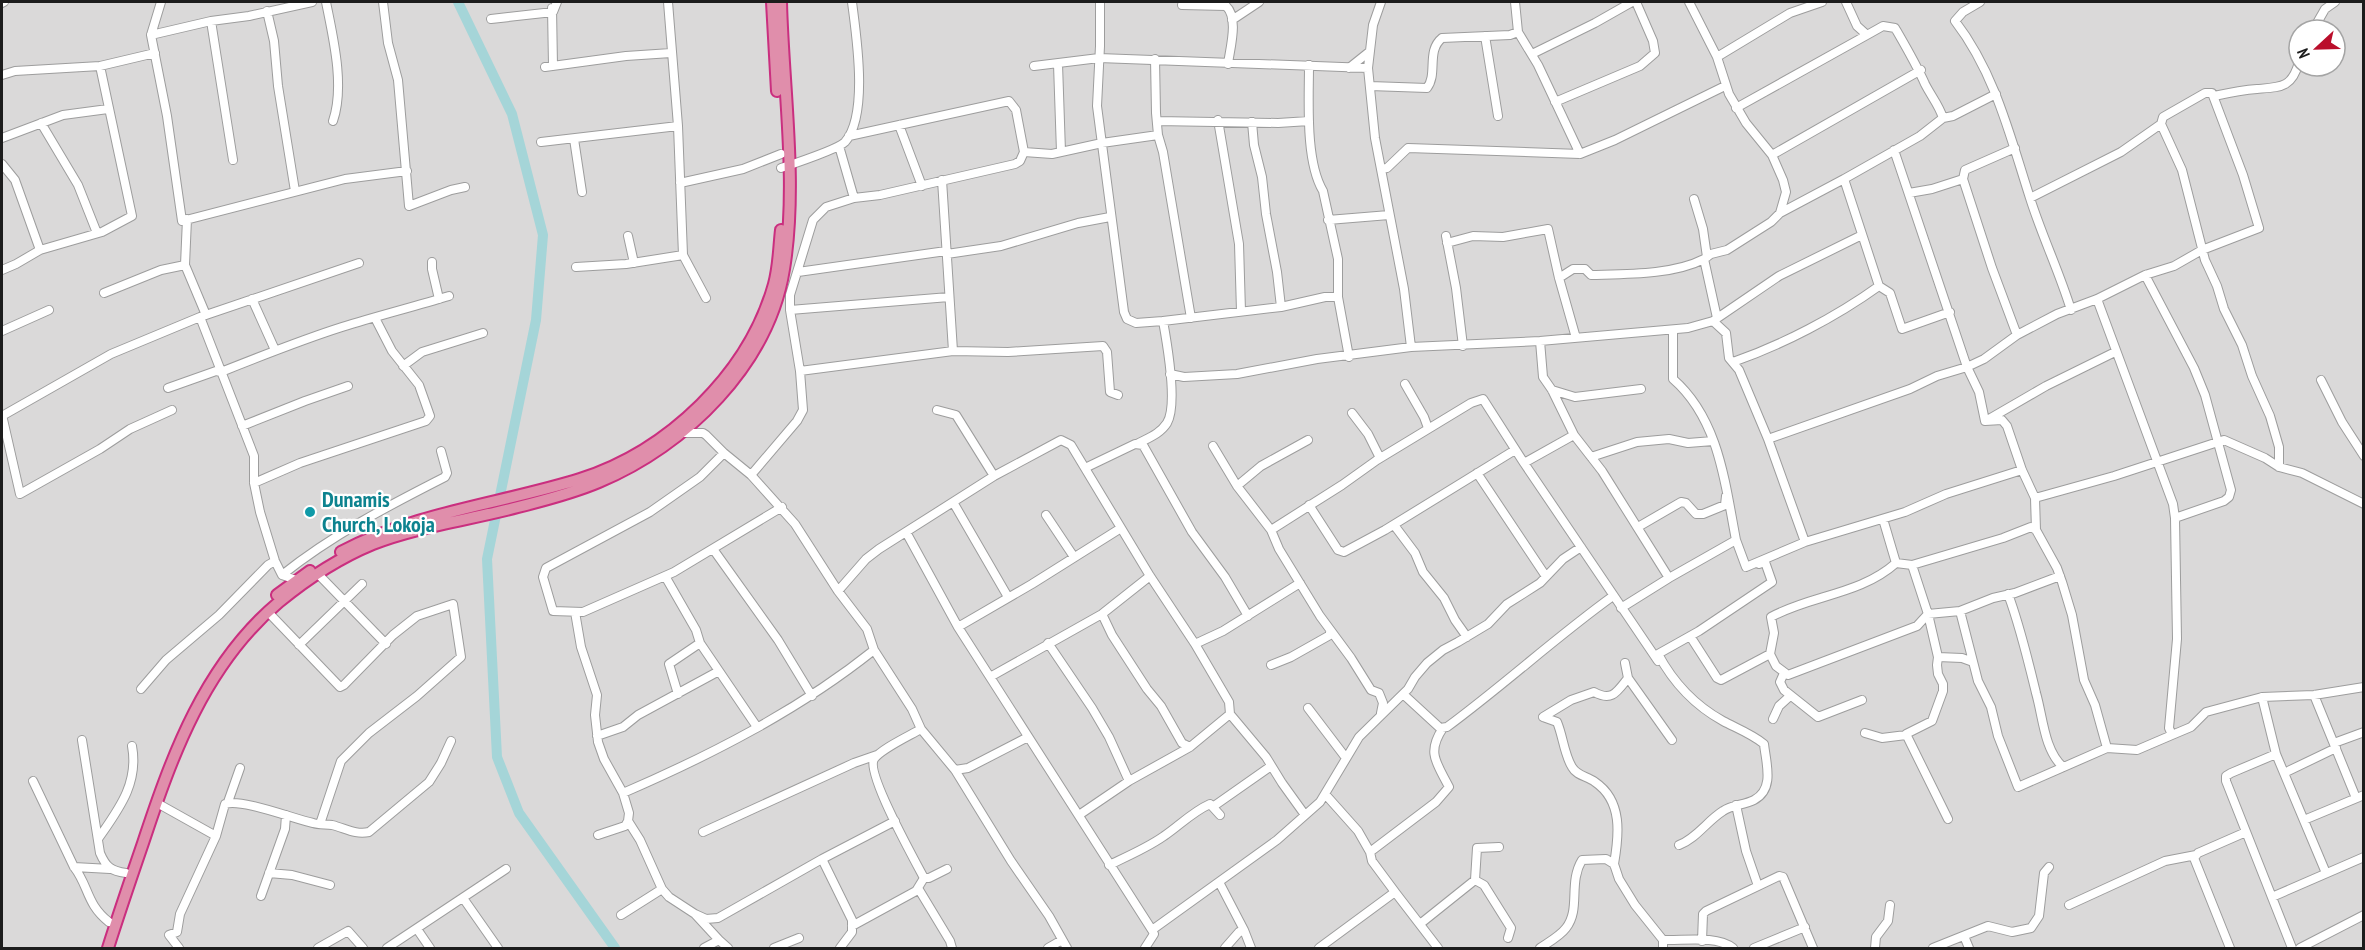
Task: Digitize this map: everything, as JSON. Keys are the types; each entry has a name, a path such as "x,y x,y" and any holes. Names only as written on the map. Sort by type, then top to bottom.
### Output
{"highway":[{"path":"100,948 168,751 233,640 252,619 296,580 331,557 373,536 405,523 454,510 541,496 632,456 680,423 718,386 740,356 757,326 774,283 781,224 785,167 781,154 772,2"},
{"path":"108,948 157,802 187,723 204,687 268,612 333,564 375,544 456,523 541,496 603,481 636,463 680,433 724,390 747,360 764,330 777,299 785,265 789,222 785,167 781,2"}],"street":[{"path":"161,2 151,35 167,116 182,221 345,179 407,171"},
{"path":"151,35 210,21 249,16 312,2"},
{"path":"326,2 336,61 337,110 333,121"},
{"path":"383,2 388,43 398,80 409,206 465,187"},
{"path":"552,2 549,67 626,56 671,53"},
{"path":"553,12 557,2"},
{"path":"668,2 678,126 683,255 706,298"},
{"path":"785,167 839,146 849,135 860,93 860,68 852,2"},
{"path":"1100,2 1097,106 1110,218 1127,319 1136,323 1163,321 1281,307 1325,297 1338,297"},
{"path":"1232,20 1259,2"},
{"path":"1382,2 1373,25 1368,68 1381,169 1404,289 1410,347"},
{"path":"1515,2 1518,32 1532,54 1580,154"},
{"path":"1532,54 1634,2 1653,42 1655,53 1640,66 1555,102"},
{"path":"1691,2 1717,57 1725,86 1746,123 1772,155 1783,180 1786,192 1780,213"},
{"path":"1717,57 1790,13 1822,2"},
{"path":"1846,2 1857,26 1868,35"},
{"path":"1980,2 1963,12 1955,21 1972,44 1996,94 2030,198 2061,277 2071,310"},
{"path":"2320,18 2325,9 2335,2"},
{"path":"1182,5 1226,6 1230,10 1232,20 1228,64"},
{"path":"267,11 274,41 278,86 295,191"},
{"path":"491,19 553,12"},
{"path":"210,21 233,160"},
{"path":"1737,108 1883,26 1895,28 1921,70 1943,118"},
{"path":"1370,86 1427,88 1430,84 1433,54 1438,41 1447,37 1510,35 1518,32"},
{"path":"1485,36 1498,116"},
{"path":"1349,68 1369,52"},
{"path":"2,75 15,71 100,66 155,53"},
{"path":"1034,66 1099,58 1368,68"},
{"path":"1155,59 1158,135 1163,152 1191,318"},
{"path":"1058,64 1061,152"},
{"path":"1309,65 1311,146 1317,182 1323,191 1338,260 1338,297 1349,357"},
{"path":"2,270 40,250 97,233 132,216 100,66"},
{"path":"1772,155 1921,70"},
{"path":"2030,198 2121,152 2161,124 2163,117 2205,93 2214,96 2259,89 2275,89 2285,85 2293,78"},
{"path":"1381,169 1387,168 1408,148 1580,154 1615,140 1725,86"},
{"path":"1559,278 1573,269 1585,269 1591,275 1627,274 1688,267 1711,254 1727,250 1780,213 1920,136 1943,118 1953,116 1996,94"},
{"path":"1768,439 1967,367 1984,359 2017,335 2057,314 2097,299 2145,275 2174,266 2202,250 2259,228 2243,175 2214,96"},
{"path":"751,475 801,415 804,402 790,310 790,295 813,220 818,214 826,207 854,198 922,186 1015,164 1020,161 1023,152 1016,110 1009,101 849,135"},
{"path":"2,138 63,115 108,109"},
{"path":"1157,120 1310,121"},
{"path":"1218,120 1239,244 1241,311"},
{"path":"1252,122 1281,307"},
{"path":"41,123 78,185 97,233"},
{"path":"2161,124 2182,170 2202,250 2224,309 2242,345 2252,376 2270,416 2279,447 2279,467"},
{"path":"899,125 922,186"},
{"path":"541,142 678,126"},
{"path":"1023,152 1052,154 1102,143 1158,135"},
{"path":"574,139 582,192"},
{"path":"839,146 854,198"},
{"path":"2015,148 1965,170 1963,179 2017,335"},
{"path":"1894,150 1967,367 1979,392 1985,421"},
{"path":"680,183 743,169 781,154"},
{"path":"2,164 15,180 40,250"},
{"path":"1844,179 1879,286 1890,293 1902,329 1950,312"},
{"path":"1909,193 1932,189 1963,179"},
{"path":"942,180 953,351"},
{"path":"1694,200 1702,229 1715,320 1726,333 1729,358 1739,370 1768,439 1805,542"},
{"path":"1328,220 1389,215"},
{"path":"798,272 1001,246 1078,223 1110,218"},
{"path":"187,219 185,265 221,372 254,456 255,483 275,561 282,575 296,580"},
{"path":"1463,346 1447,239 1473,236 1503,237 1548,229 1576,338"},
{"path":"628,236 634,263"},
{"path":"1170,374 1184,377 1237,374 1317,359 1349,357 1410,347 1540,341 1688,328 1715,320 1779,276 1862,236"},
{"path":"576,267 634,263 683,255"},
{"path":"432,262 440,299"},
{"path":"172,410 130,429 100,449 20,494 2,415 111,354 203,316 359,263"},
{"path":"104,293 161,270 185,265"},
{"path":"2145,275 2194,368 2205,395 2231,490 2229,497 2175,518"},
{"path":"1733,362 1769,350 1861,299 1879,286"},
{"path":"168,388 216,371 221,372 342,327 449,296"},
{"path":"790,310 949,297"},
{"path":"252,299 275,350"},
{"path":"2097,299 2173,504 2177,639 2169,728 2172,735"},
{"path":"2,331 49,310"},
{"path":"255,483 300,463 426,421 430,416 419,385 388,346 375,318"},
{"path":"1085,468 1158,433 1167,424 1171,415 1170,374 1163,321"},
{"path":"1673,330 1673,379 1688,392 1698,405 1713,441 1723,473 1736,540 1746,567"},
{"path":"403,366 422,351 483,333"},
{"path":"1540,341 1543,377 1552,390 1574,435 1592,457 1669,578"},
{"path":"800,371 953,351 1008,352 1103,346 1107,352 1110,392 1118,395"},
{"path":"1985,421 2046,386 2115,352"},
{"path":"2321,380 2342,422 2364,456"},
{"path":"1405,384 1428,428"},
{"path":"242,426 305,400 348,386"},
{"path":"1552,390 1575,397 1641,389"},
{"path":"1271,530 1428,428 1471,403 1483,399 1515,450 1654,654 1661,668"},
{"path":"936,410 956,415 994,476"},
{"path":"1352,413 1368,434 1380,458"},
{"path":"1985,421 2002,420 2007,426 2022,470 2035,498 2036,530 2060,576 2072,615 2084,680 2095,705 2107,748"},
{"path":"680,433 703,433 751,475 782,507 838,591 867,629 874,650 912,709 921,729 955,770 1011,861 1049,916 1067,948"},
{"path":"1524,463 1574,435"},
{"path":"838,591 866,559 994,476 1061,440 1071,445 1150,576 1195,644 1229,702 1230,714 1260,749 1305,815"},
{"path":"1237,486 1261,466 1308,440"},
{"path":"2035,498 2190,453 2224,440 2265,458 2279,467 2302,473 2364,504"},
{"path":"1592,457 1637,442 1713,441"},
{"path":"1136,444 1143,445 1192,532 1225,577 1248,616"},
{"path":"1213,446 1237,486 1271,530 1279,549 1330,632 1351,658 1371,690 1379,693 1383,703 1381,713"},
{"path":"1309,505 1338,550 1344,552 1394,525 1515,450"},
{"path":"282,575 331,539 445,477 447,473 441,451"},
{"path":"724,453 700,477 650,512 546,568 543,577 553,611 583,612 665,576 782,507"},
{"path":"1746,567 1805,542 1883,519 1946,494 2022,470"},
{"path":"1477,473 1545,575"},
{"path":"1638,527 1681,502 1686,503 1696,514 1703,514 1725,505 1723,473"},
{"path":"953,502 1008,597"},
{"path":"1046,515 1074,556"},
{"path":"1883,519 1896,563"},
{"path":"1394,525 1415,553 1423,572 1444,598 1467,637"},
{"path":"1896,563 1912,565 2003,538 2031,527 2036,530"},
{"path":"958,627 1121,528"},
{"path":"906,532 958,627 1152,930 1154,934 1145,948"},
{"path":"1621,608 1736,540"},
{"path":"1152,930 1277,840 1320,802 1359,737 1403,694 1415,677 1443,650 1488,624 1507,604 1540,583 1545,575 1563,559 1581,547"},
{"path":"713,549 778,640 812,696"},
{"path":"141,689 166,660 219,615 267,565 275,561"},
{"path":"1679,845 1689,841 1723,811 1754,800 1765,789 1769,779 1764,744 1720,720 1692,700 1668,673 1658,654 1690,636 1772,582 1765,562 1746,567"},
{"path":"1896,563 1881,577 1830,597 1782,611 1771,617 1773,633 1770,654 1776,666 1788,675 1917,626 1928,614 1960,611 2060,576"},
{"path":"1865,733 1882,738 1906,735 1932,721 1943,691 1943,684 1936,665 1938,657 1928,614 1912,565"},
{"path":"318,574 386,644"},
{"path":"665,576 696,630 700,644 757,727"},
{"path":"990,677 1102,614 1150,576"},
{"path":"1195,644 1248,616 1300,583"},
{"path":"299,645 362,584"},
{"path":"2008,594 2018,621 2044,729 2055,760 2063,767"},
{"path":"1370,852 1436,802 1449,787 1434,758 1435,740 1443,728 1489,695 1571,626 1613,596"},
{"path":"268,612 340,687 345,685 417,616 453,604 461,657 417,696 369,732 341,761 320,824"},
{"path":"1960,611 1978,681 1991,707 1998,736 2018,787 2107,748 2138,750 2191,727 2206,712 2262,697 2314,694 2364,687"},
{"path":"575,612 581,646 597,695 595,715 597,736 604,759 623,793 629,813 625,826 598,835"},
{"path":"1102,614 1112,635 1147,689 1161,706 1182,743 1190,747"},
{"path":"1271,665 1320,642 1330,635 1330,632"},
{"path":"1690,636 1717,678 1721,680 1770,654"},
{"path":"1048,643 1097,718 1129,781"},
{"path":"678,694 669,664 700,644"},
{"path":"623,793 715,750 812,696 836,681 874,650"},
{"path":"1938,657 1962,658 1973,662"},
{"path":"1625,663 1628,678 1672,740"},
{"path":"597,736 623,727 638,715 719,671"},
{"path":"1784,673 1780,682 1784,690 1818,717 1863,700"},
{"path":"1628,678 1617,693 1609,697 1602,697 1594,692 1542,717 1557,722 1572,768 1580,776 1590,778 1608,796 1617,815 1619,834 1614,864 1619,879 1663,946 1702,941 1727,944 1733,948"},
{"path":"1403,694 1440,728 1443,728"},
{"path":"2304,820 2360,796 2335,745 2314,694"},
{"path":"1773,719 1779,706 1790,696"},
{"path":"2262,697 2276,754 2326,873"},
{"path":"1380,699 1395,701"},
{"path":"1308,708 1346,758"},
{"path":"1078,815 1129,781 1190,747 1230,714"},
{"path":"703,832 879,755 921,729"},
{"path":"2284,773 2364,732"},
{"path":"1906,735 1948,819"},
{"path":"955,770 968,768 1028,736"},
{"path":"82,740 98,839 104,862 110,869"},
{"path":"228,802 331,825 359,834 369,832 429,782 451,741"},
{"path":"1180,753 1182,743"},
{"path":"98,839 129,791 134,760 132,746"},
{"path":"2276,754 2226,776 2226,781 2292,948"},
{"path":"879,755 873,763 873,770 895,821 924,878"},
{"path":"1214,806 1271,766"},
{"path":"179,948 169,935 177,932 180,914 216,836 225,804 228,802 240,768"},
{"path":"33,781 80,875 86,893 100,915 109,922"},
{"path":"1325,794 1358,831 1370,852 1371,861 1438,948"},
{"path":"157,802 216,836"},
{"path":"1109,865 1161,838 1202,807 1210,804 1220,815"},
{"path":"1736,805 1746,851 1758,886"},
{"path":"261,896 285,829 286,815"},
{"path":"628,821 669,897 706,919 718,918 895,821"},
{"path":"2068,905 2165,861 2196,855 2246,832"},
{"path":"1420,924 1475,880 1477,848 1499,848"},
{"path":"2196,855 2195,860 2230,948"},
{"path":"2272,897 2364,857"},
{"path":"822,859 852,920 849,937 840,948"},
{"path":"1540,948 1565,930 1571,921 1574,912 1573,890 1577,867 1582,860 1606,859 1614,864"},
{"path":"74,867 110,869 126,873"},
{"path":"1933,948 1988,926 2012,932 2031,928 2039,916 2044,873 2049,867"},
{"path":"387,948 506,869"},
{"path":"924,878 929,878 946,869"},
{"path":"269,873 292,875 330,885"},
{"path":"1702,941 1703,914 1779,876 1783,877 1813,948"},
{"path":"852,926 916,891 924,878"},
{"path":"1475,880 1484,885 1511,928 1508,938"},
{"path":"1219,882 1251,948"},
{"path":"918,888 952,948"},
{"path":"621,915 663,889"},
{"path":"1319,948 1395,892"},
{"path":"463,898 498,948"},
{"path":"1875,948 1876,937 1888,921 1890,905"},
{"path":"695,914 728,948"},
{"path":"2300,948 2364,915"},
{"path":"1754,948 1805,927"},
{"path":"417,929 430,948"},
{"path":"1225,948 1239,932 1244,930"},
{"path":"318,948 348,931 363,948"},
{"path":"1964,936 1969,948"},
{"path":"774,948 799,938"},
{"path":"704,948 719,940"},
{"path":"1048,948 1062,940"}],"shaded area":[{"path":"2,2 2363,2 2363,948 2,948"}],"waterway":[{"path":"458,2 512,114 543,235 536,320 487,559 497,757 519,813 615,948"}],"place":[{"name":"Dunamis Church, Lokoja","path":"310,512"}]}
